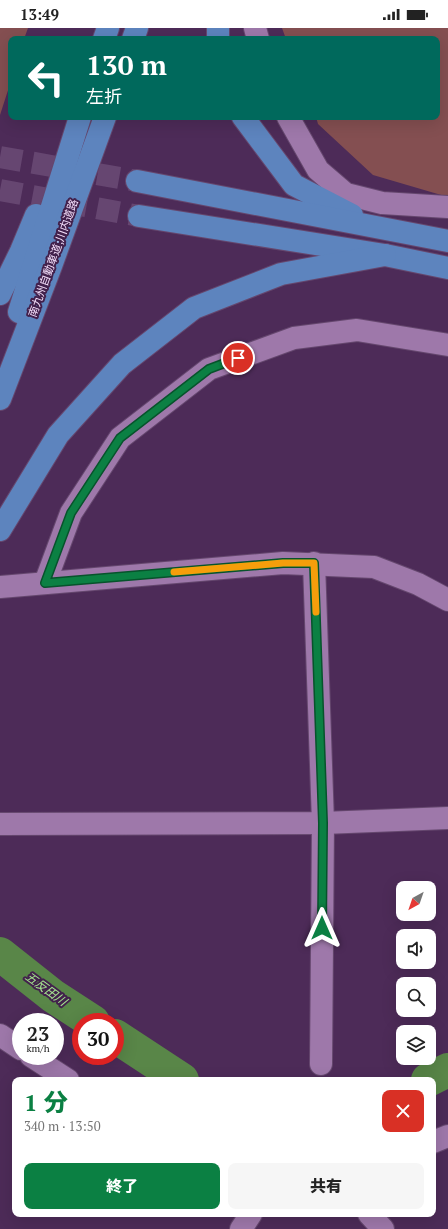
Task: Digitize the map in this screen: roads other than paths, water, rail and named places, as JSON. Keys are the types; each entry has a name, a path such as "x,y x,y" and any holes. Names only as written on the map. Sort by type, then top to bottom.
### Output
{"highway":[{"path":"0,294 21,251 49,182 68,120"},
{"name":"南九州自動車道;川内道路","path":"0,373 79,120"},
{"name":"南九州自動車道;川内道路","path":"0,399 51,266 104,120"},
{"path":"245,120 294,185 379,228"},
{"path":"137,181 448,241"},
{"path":"139,216 385,255 448,268"},
{"path":"5,521 58,435 122,364 194,308 281,274 385,255"}],"street":[{"path":"290,120 318,170 346,194 382,203 448,207"},
{"path":"45,583 71,513 120,438 209,369 294,338 357,330 448,345"},
{"path":"0,587 283,563 314,563 374,567 418,584 448,600"},
{"path":"314,563 323,823 321,1064"},
{"path":"0,824 323,823 448,818"},
{"path":"0,1035 12,1043"},
{"path":"45,1065 63,1077"},
{"path":"436,1141 448,1136"},
{"path":"241,1229 249,1217"},
{"path":"371,1217 383,1229"}],"waterway":[{"name":"五反田川","path":"0,954 53,996 79,1013"},
{"name":"五反田川","path":"124,1042 177,1077"},
{"name":"五反田川","path":"434,1077 448,1070"}],"tunnel":[{"path":"0,157 137,181"},
{"path":"0,190 139,216"}]}
